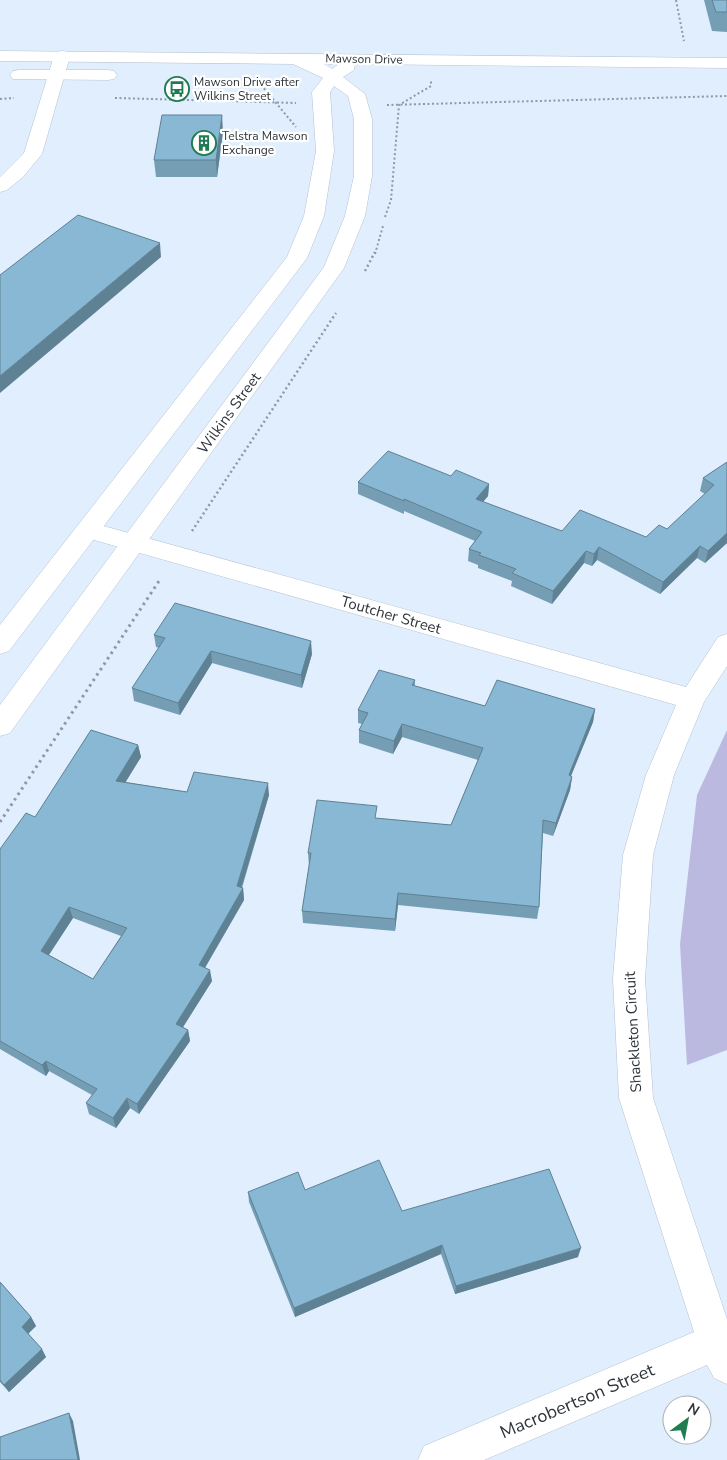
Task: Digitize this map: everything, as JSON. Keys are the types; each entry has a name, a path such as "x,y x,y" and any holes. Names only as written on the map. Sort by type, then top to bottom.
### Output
{"street":[{"name":"Mawson Drive","path":"0,56 264,58 296,67 364,68 689,62 727,63"},
{"path":"0,186 16,173 33,154 62,56"},
{"name":"Wilkins Street","path":"0,726 334,268 355,216 363,176 363,119 356,94 333,76 310,64 296,67"},
{"path":"0,644 297,258 314,216 325,151 321,92 333,76 341,70 364,68"},
{"path":"0,75 120,75"},
{"name":"Mawson Drive","path":"391,76 727,76"},
{"name":"Toutcher Street","path":"89,530 692,699"},
{"name":"Shackleton Circuit","path":"722,1353 636,1098 628,979 638,855 660,774 692,699 727,644"},
{"name":"Macrobertson Street","path":"438,1460 722,1353"}],"path":[{"path":"676,0 689,62"},
{"path":"264,58 262,86 298,129"}],"shaded area":[{"path":"727,730 727,1050 687,1065 680,944 697,795"}],"building":[{"path":"712,0 727,0 727,12 716,12"},
{"path":"162,115 222,115 216,160 154,160"},
{"path":"78,215 160,243 0,376 0,275"},
{"path":"388,451 451,476 456,470 489,484 476,499 562,531 580,510 646,537 659,525 667,529 714,485 703,478 727,462 727,533 708,551 700,546 663,582 599,547 594,554 586,551 553,591 512,573 516,569 479,555 481,553 469,549 482,532 358,482"},
{"path":"175,603 311,641 301,675 211,651 178,703 132,688 165,638 154,635"},
{"path":"379,670 415,680 412,685 485,706 497,680 595,709 569,775 572,777 556,823 543,820 539,907 398,893 395,919 302,911 311,853 308,853 317,800 377,806 375,818 451,825 483,748 402,724 394,741 359,730 368,713 358,710"},
{"path":"91,730 138,745 116,781 187,792 194,772 268,783 237,886 243,888 199,965 210,970 176,1024 188,1030 137,1104 127,1098 113,1118 86,1103 97,1089 46,1061 42,1065 0,1041 0,849 26,813 35,817","holes":["69,907 127,928 93,979 41,951"]},
{"path":"379,1160 402,1211 549,1169 581,1248 456,1286 442,1245 294,1308 248,1192 298,1172 305,1190"},
{"path":"0,1282 31,1317 22,1327 42,1349 4,1385 0,1380"},
{"path":"69,1413 78,1460 0,1460 0,1437"}],"place":[{"name":"Mawson Drive after Wilkins Street","path":"177,89"},
{"name":"Telstra Mawson Exchange","path":"204,143"}]}
